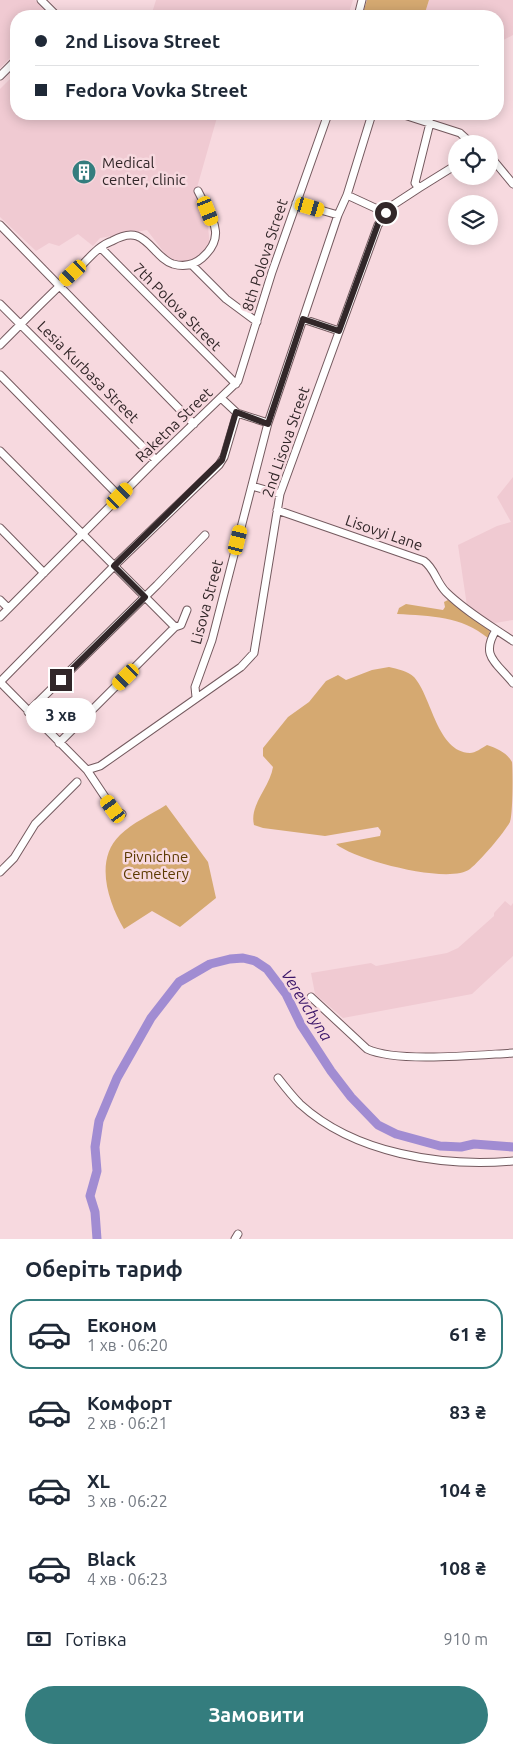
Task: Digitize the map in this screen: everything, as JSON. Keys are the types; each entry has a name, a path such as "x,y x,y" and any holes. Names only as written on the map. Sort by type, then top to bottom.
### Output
{"street":[{"path":"41,0 51,10"},
{"path":"0,76 10,66"},
{"name":"8th Polova Street","path":"192,265 226,299 257,322 326,120"},
{"name":"Lisova Street","path":"196,697 194,691 212,640 268,424 338,215 347,195 370,120"},
{"path":"420,120 462,135"},
{"path":"419,188 415,183 430,123"},
{"path":"498,166 513,184"},
{"name":"2nd Lisova Street","path":"87,770 100,766 241,667 254,653 280,494 378,224 386,213 402,199 448,170"},
{"path":"0,345 59,286 101,248 119,238 140,237 163,259 173,264 192,265 211,250 216,241 214,226 198,191"},
{"path":"347,195 386,213"},
{"path":"296,203 338,215"},
{"path":"0,225 194,424"},
{"name":"7th Polova Street","path":"101,248 236,384"},
{"name":"Lesia Kurbasa Street","path":"0,304 156,460"},
{"path":"303,319 339,331"},
{"name":"Raketna Street","path":"0,617 156,460 236,384 242,372 257,322"},
{"path":"0,375 120,496"},
{"path":"221,398 236,412 268,424"},
{"path":"122,814 113,809 87,770 0,682 222,460 236,412"},
{"path":"0,451 175,627"},
{"path":"252,486 280,494"},
{"name":"Lisovyi Lane","path":"277,510 424,561 433,570 438,582 448,594 513,641"},
{"path":"0,528 44,573"},
{"path":"28,712 205,535"},
{"path":"0,600 8,608"},
{"path":"59,743 175,627 182,623 187,610"},
{"path":"496,630 488,646 488,653 513,683"},
{"path":"0,872 14,858 34,824 77,782"},
{"path":"311,997 367,1049 375,1053 389,1056 438,1056 513,1053"},
{"path":"278,1078 302,1106 338,1129 364,1142 418,1156 454,1161 513,1161"}],"shaded area":[{"path":"0,0 35,0 45,10 10,10 10,58 0,68"},
{"path":"156,0 353,0 350,10 153,10"},
{"path":"429,0 513,0 513,35 504,40 504,10 426,10"},
{"path":"10,79 10,120 216,120 196,191 207,216 210,247 193,262 177,262 166,255 147,230 100,238 93,246 78,234 59,246 49,243 36,251 0,217 0,89"},
{"path":"513,477 513,620 495,623 467,606 458,545 497,526 511,522 497,497"},
{"path":"505,901 511,906 513,903 513,956 472,994 343,1018 315,994 311,973 371,963 376,966 447,953 458,948 494,916 494,913"}],"green space":[{"path":"367,0 429,0 426,10 364,10"},
{"path":"448,600 490,631 488,638 467,625 445,618 397,614 399,608 406,604 443,610 445,607 444,602"},
{"path":"389,667 406,672 414,677 426,697 436,722 450,744 459,750 470,753 487,745 501,751 512,762 513,782 510,822 486,853 470,869 459,873 423,872 362,857 336,844 380,836 381,831 378,827 325,836 263,828 254,825 254,810 273,767 263,756 263,748 288,717 309,702 326,681 338,675 346,680 372,670"},
{"name":"Pivnichne Cemetery","path":"166,805 208,862 216,898 180,927 152,911 124,929 109,894 106,881 107,856 112,845 120,835"}],"waterway":[{"name":"Verevchyna","path":"97,1239 95,1212 90,1196 97,1171 95,1147 99,1121 117,1078 151,1018 179,982 210,964 230,959 243,958 255,961 267,969 286,994 301,1025 331,1071 351,1097 378,1125 396,1134 440,1146 461,1147 474,1144 513,1147"}],"place":[{"name":"Medical center, clinic","path":"84,172"}],"route":[{"path":"61,680 145,597 114,566 219,464 224,457 236,412 268,424 303,319 339,331 378,224 386,213"}]}
